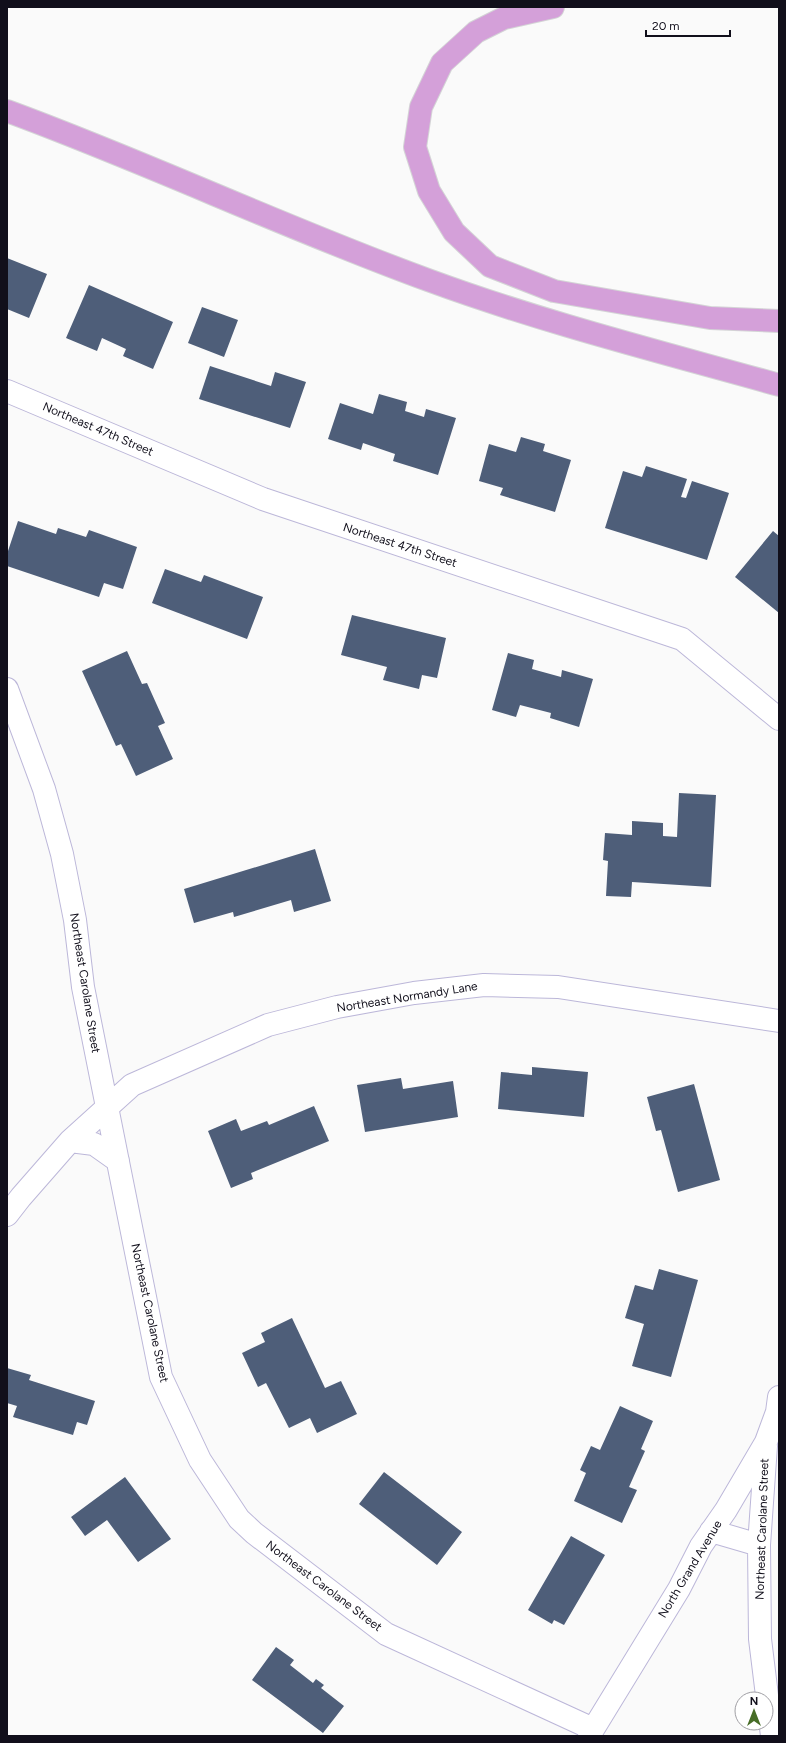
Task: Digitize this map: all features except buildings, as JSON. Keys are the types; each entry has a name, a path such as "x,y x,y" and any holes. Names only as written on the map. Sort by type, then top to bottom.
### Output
{"highway":[{"path":"553,7 504,18 476,32 442,63 421,108 416,147 429,191 454,232 490,266 554,291 710,318 779,321"},
{"path":"7,110 56,128 324,241 430,281 591,333 779,385"}],"street":[{"name":"Northeast 47th Street","path":"7,391 263,499 682,639 779,718"},
{"name":"Northeast Carolane Street","path":"7,689 44,789 62,854 75,920 83,987 161,1376 200,1460 239,1519 254,1533 386,1634 591,1733"},
{"name":"Northeast Normandy Lane","path":"7,1215 70,1141 132,1085 268,1025 338,1007 414,993 484,985 558,987 779,1021"},
{"path":"99,1066 117,1078 140,1082"},
{"path":"70,1141 94,1144 118,1161"},
{"name":"North Grand Avenue","path":"591,1733 679,1589 701,1546 726,1510 766,1442 777,1412 779,1397"},
{"name":"Northeast Carolane Street","path":"766,1442 759,1545 760,1639 772,1736"},
{"path":"711,1531 759,1545"}]}
